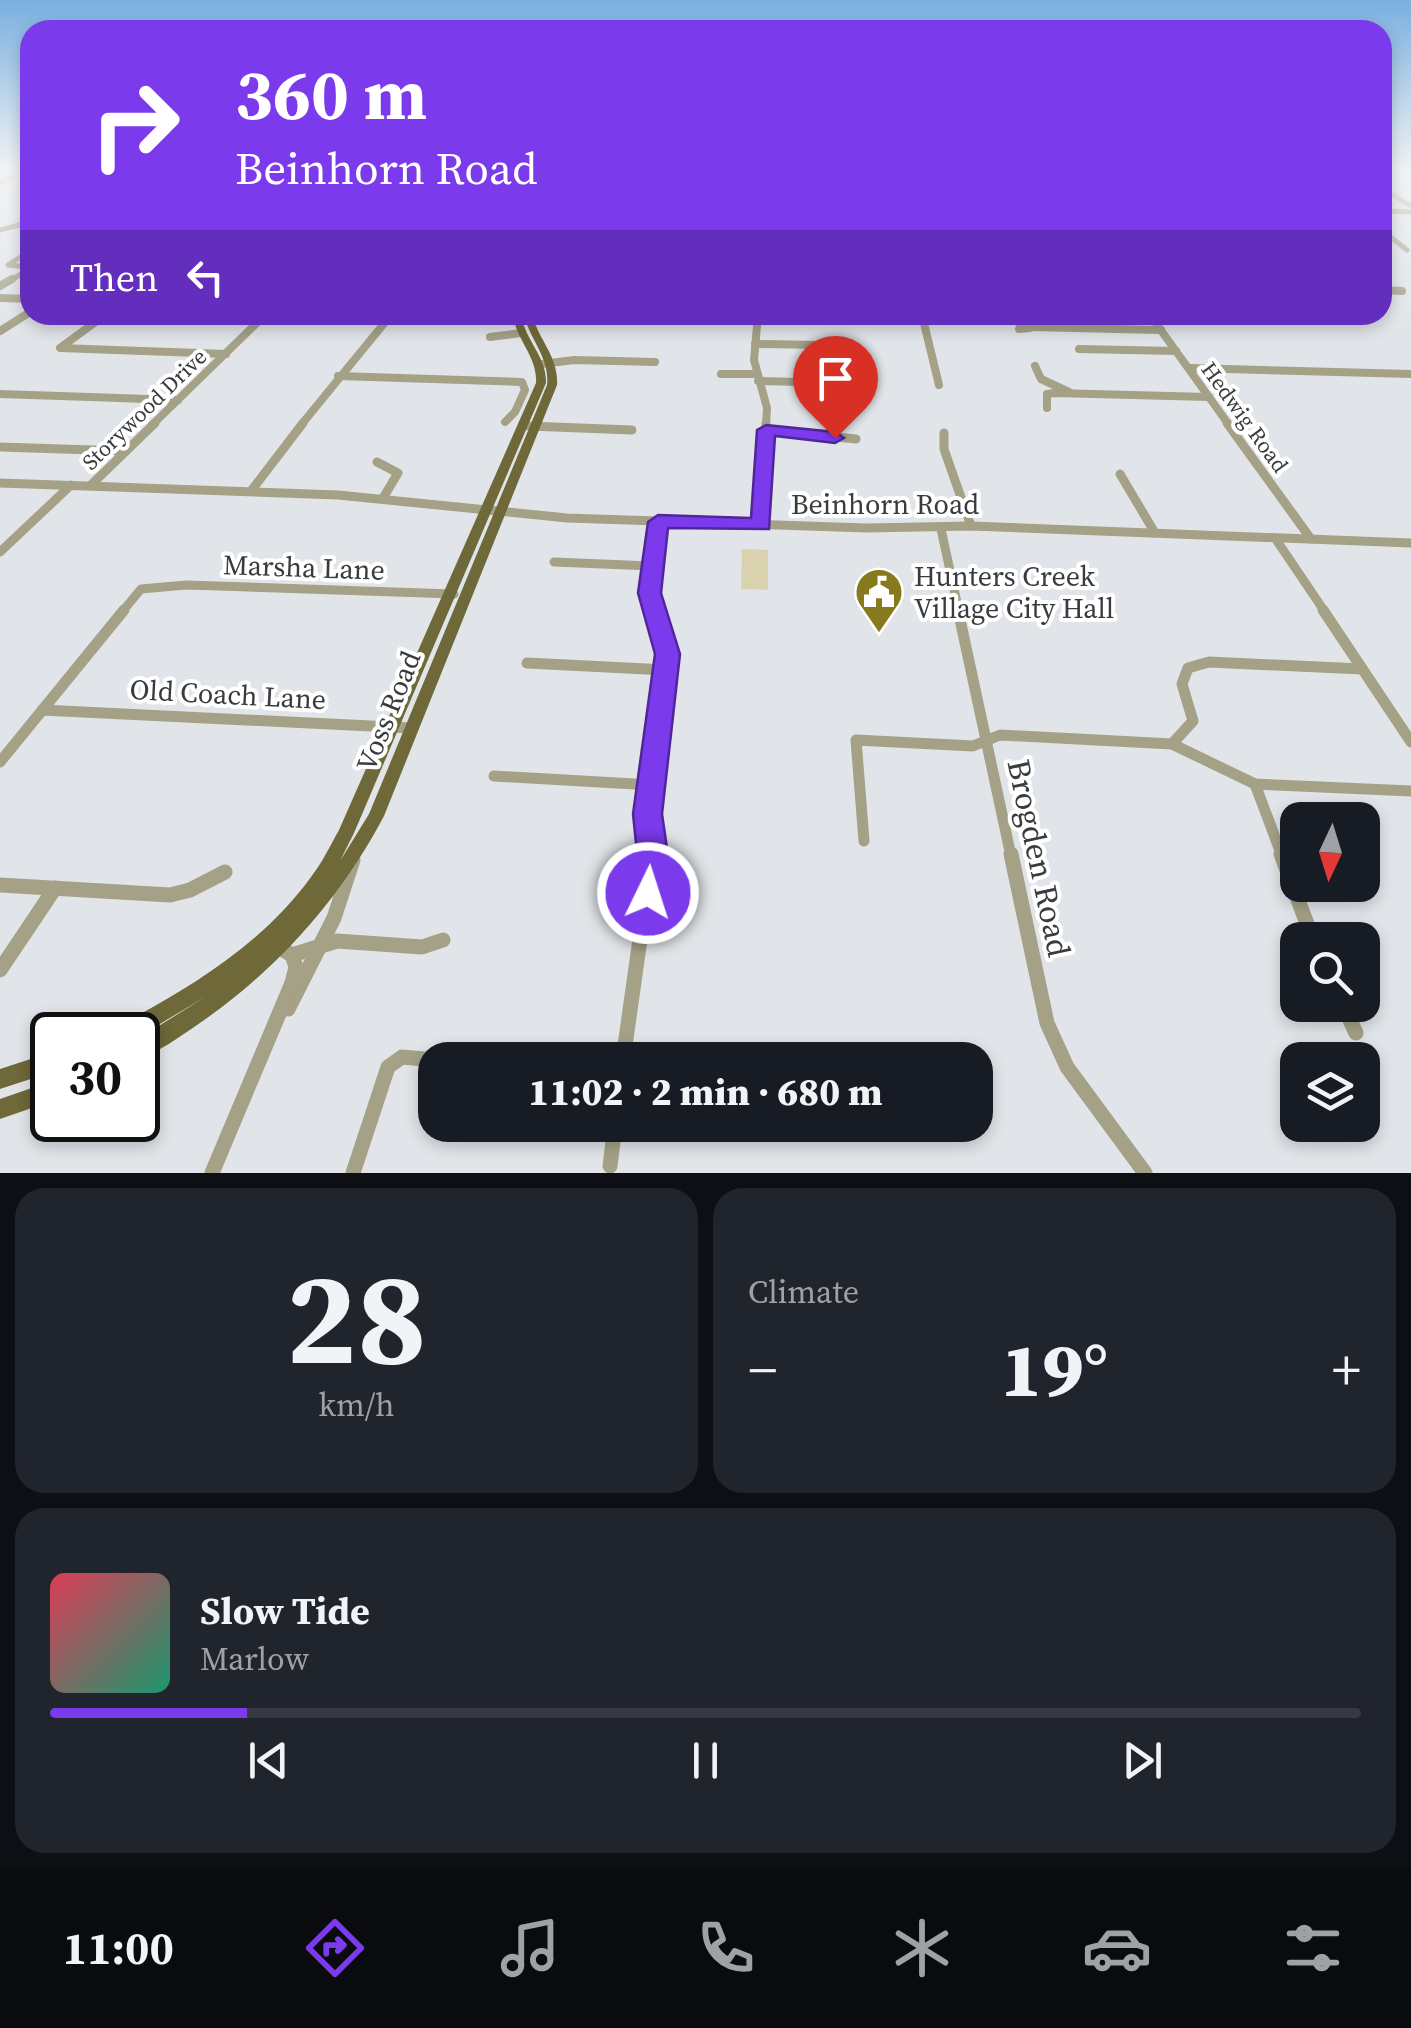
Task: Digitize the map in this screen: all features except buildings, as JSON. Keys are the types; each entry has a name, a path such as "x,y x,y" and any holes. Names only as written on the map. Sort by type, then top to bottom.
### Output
{"main road":[{"path":"522,325 521,333 546,364"},
{"path":"528,325 546,364"},
{"name":"Voss Road","path":"160,1015 279,947 316,885 402,727 527,426 552,384 546,364"},
{"name":"Voss Road","path":"160,1037 213,1005 279,947 354,858 376,816 402,727"},
{"path":"0,1080 30,1070"},
{"path":"0,1109 30,1099"}],"street":[{"path":"1392,238 1408,250"},
{"path":"20,258 8,265 20,267"},
{"path":"1392,290 1402,291"},
{"path":"92,325 60,348 226,354"},
{"name":"Storywood Drive","path":"90,486 256,325"},
{"path":"250,492 338,376 382,325"},
{"path":"757,325 756,378 766,397 761,525"},
{"path":"924,325 939,385"},
{"name":"Hedwig Road","path":"1157,325 1311,539"},
{"path":"1030,327 1161,330"},
{"path":"490,337 521,333"},
{"path":"755,344 822,344"},
{"path":"1079,349 1176,351"},
{"path":"546,364 655,362"},
{"path":"1034,366 1041,379 1059,384 1070,393"},
{"path":"1189,368 1411,374"},
{"path":"721,374 836,383"},
{"path":"338,376 522,382 525,390 516,412 504,422"},
{"path":"0,394 178,400"},
{"path":"1047,408 1047,394 1209,396"},
{"path":"527,426 632,430"},
{"path":"766,430 856,439"},
{"path":"944,433 944,450 971,526"},
{"path":"0,447 125,451"},
{"path":"376,462 398,472 383,498"},
{"path":"1120,474 1156,533"},
{"name":"Beinhorn Road","path":"0,483 383,498 658,522 941,529 971,526 1411,543"},
{"path":"0,552 71,485"},
{"path":"627,1042 653,862 648,814 666,670 664,640 650,593 658,522"},
{"name":"Brogden Road","path":"941,529 1047,1023 1067,1067 1145,1173"},
{"path":"1276,538 1411,742"},
{"path":"554,562 651,566"},
{"name":"Marsha Lane","path":"42,710 142,589 186,585 458,595"},
{"path":"1172,744 1193,721 1182,684 1188,668 1208,662 1362,669"},
{"path":"527,663 666,670"},
{"path":"0,762 42,710"},
{"name":"Old Coach Lane","path":"42,710 402,727"},
{"path":"864,841 856,740 973,746 1000,735 1172,744 1255,784 1411,791"},
{"path":"494,776 652,785"},
{"path":"1255,784 1306,922"},
{"path":"270,1040 322,944 354,858"},
{"path":"0,885 170,895 190,890 224,872"},
{"path":"0,970 56,888"},
{"path":"279,947 337,940 422,947 443,940"},
{"path":"212,1173 292,983 296,967 279,947"},
{"path":"1351,1022 1356,1033"},
{"path":"353,1173 388,1067 402,1058 418,1059"},
{"path":"610,1166 613,1142"}],"shaded area":[{"path":"742,549 768,550 768,590 741,589"}],"place":[{"name":"Hunters Creek Village City Hall","path":"879,634"}],"route":[{"path":"648,893 653,862 648,814 667,654 650,593 658,522 761,525 766,430 835,438"}]}
